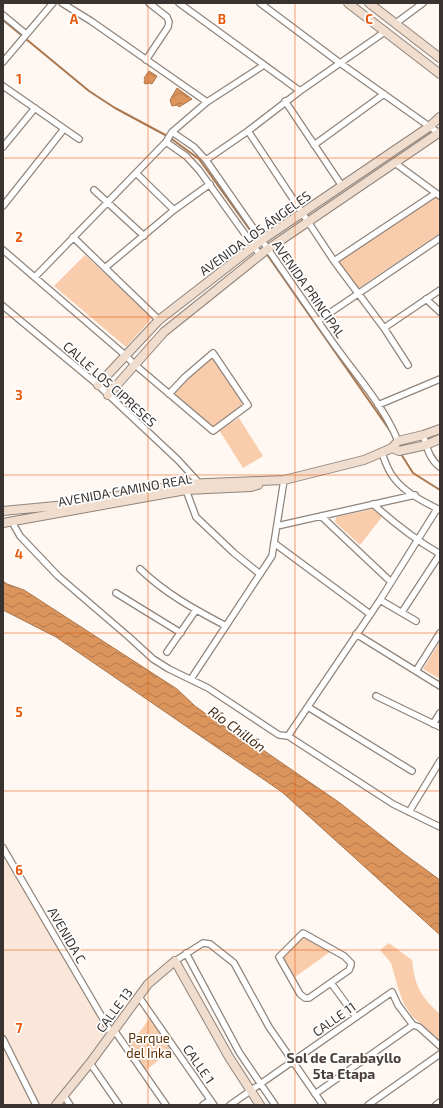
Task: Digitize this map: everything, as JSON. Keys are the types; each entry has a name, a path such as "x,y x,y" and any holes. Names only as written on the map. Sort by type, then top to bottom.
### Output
{"street":[{"path":"3,62 53,3"},
{"path":"62,3 92,22 207,102"},
{"path":"146,60 170,22 167,17 149,3"},
{"path":"179,3 300,90"},
{"path":"260,3 340,63 429,127 440,133"},
{"path":"348,3 440,74"},
{"path":"369,3 440,58"},
{"path":"396,23 423,3"},
{"path":"3,15 26,34"},
{"path":"206,160 248,131 300,90 386,31"},
{"path":"35,277 166,142 172,132 207,102 264,65"},
{"path":"3,86 79,139"},
{"path":"314,144 384,94"},
{"path":"285,101 342,186"},
{"path":"3,147 35,108"},
{"name":"AVENIDA LOS ÁNGELES","path":"98,385 159,320 262,240 429,127 440,117"},
{"path":"3,206 64,129"},
{"path":"248,131 334,261 384,328 408,365"},
{"name":"AVENIDA PRINCIPAL","path":"172,132 194,147 206,160 378,405 394,432 398,442"},
{"name":"AVENIDA LOS ÁNGELES","path":"108,395 164,332 260,255 440,133"},
{"name":"AVENIDA PRINCIPAL","path":"166,142 186,156 199,170 260,255"},
{"path":"334,261 438,194 395,163"},
{"path":"136,173 174,210"},
{"path":"106,267 174,210 210,184"},
{"path":"94,190 144,236"},
{"path":"73,237 106,267 159,320"},
{"path":"318,321 440,238"},
{"path":"3,250 134,364 169,394 213,431 248,405 213,353 185,377 169,394"},
{"path":"384,328 440,290"},
{"path":"426,299 440,312"},
{"name":"CALLE LOS CIPRESES","path":"3,306 98,385 182,464 199,482"},
{"path":"378,405 440,378"},
{"name":"AVENIDA CAMINO REAL","path":"4,511 66,505 199,482 284,480 364,460 392,448 398,442 440,429"},
{"path":"423,435 430,456 440,467"},
{"name":"AVENIDA CAMINO REAL","path":"392,448 399,451 440,439"},
{"path":"288,736 380,600 416,541 438,509 415,495 394,479 388,471 382,453"},
{"path":"191,679 272,556 284,480"},
{"name":"AVENIDA CAMINO REAL","path":"7,523 186,490 251,487 275,481"},
{"path":"186,490 196,517 234,553 260,574"},
{"path":"277,526 415,495"},
{"path":"374,504 416,541 440,554 402,612"},
{"path":"321,516 391,582"},
{"path":"7,523 74,592 129,637 153,659 168,669 208,688 279,735 288,736 384,798 440,827"},
{"path":"274,543 370,614"},
{"path":"140,569 155,584 196,610 226,626"},
{"path":"116,593 181,633"},
{"path":"380,600 416,621"},
{"path":"167,652 196,610"},
{"path":"356,634 440,686"},
{"path":"416,670 439,637"},
{"path":"376,696 440,727"},
{"path":"308,707 412,772"},
{"path":"433,724 440,713"},
{"path":"409,812 440,761"},
{"path":"433,772 440,776"},
{"name":"AVENIDA C","path":"3,848 113,1032 166,1105"},
{"path":"302,934 304,934 350,960 351,966 349,970 331,982 311,996 305,998 300,994 280,958 280,955 302,934"},
{"name":"CALLE 13","path":"56,1105 90,1064 148,984 175,961 203,943 210,944 234,963 269,1026 292,1061"},
{"path":"186,953 228,1035 275,1105"},
{"path":"175,961 229,1057 260,1105"},
{"path":"331,982 356,1017"},
{"name":"CALLE 11","path":"230,1105 392,992 398,1005 413,1025"},
{"name":"CALLE 1","path":"138,997 212,1102"},
{"path":"315,1094 413,1025 419,1027 440,1046"},
{"path":"3,1039 36,1105"},
{"path":"368,1105 440,1054"},
{"path":"292,1061 323,1105"},
{"path":"90,1064 119,1105"},
{"path":"64,1096 70,1105"},
{"path":"203,1105 212,1102"},
{"path":"436,1105 440,1102"}],"shaded area":[{"path":"3,839 110,1027 52,1105 3,1105"}],"green space":[{"path":"436,196 440,199 440,233 356,290 338,262"},
{"path":"85,255 152,318 126,347 54,286"},
{"path":"213,357 244,405 213,427 173,393"},
{"path":"239,418 263,456 243,468 219,430"},
{"path":"373,509 382,517 360,545 335,522 336,517"},
{"path":"439,643 440,644 440,679 423,669"},
{"path":"303,937 330,952 295,977 283,957"},
{"path":"389,943 412,960 417,984 423,996 440,1014 440,1041 412,1016 404,1004 391,963 380,950"},
{"name":"Parque del Inka","path":"150,1018 172,1050 146,1070 129,1046"}],"water":[{"path":"149,71 157,76 152,84 145,84 144,78"},
{"path":"177,88 192,99 179,107 177,105 172,106 170,100"},
{"path":"3,581 24,590 177,689 195,706 217,722 250,741 340,803 440,880 440,935 282,792 56,637 3,610"}],"waterway":[{"path":"3,20 89,91 115,108 169,137 199,159 258,241"},
{"path":"266,253 393,435"},
{"path":"401,454 413,473 440,490"}],"district":[{"name":"Sol de Carabayllo 5ta Etapa","path":"344,1066"}],"water label":[{"name":"Río Chillón","path":"237,729"}]}
